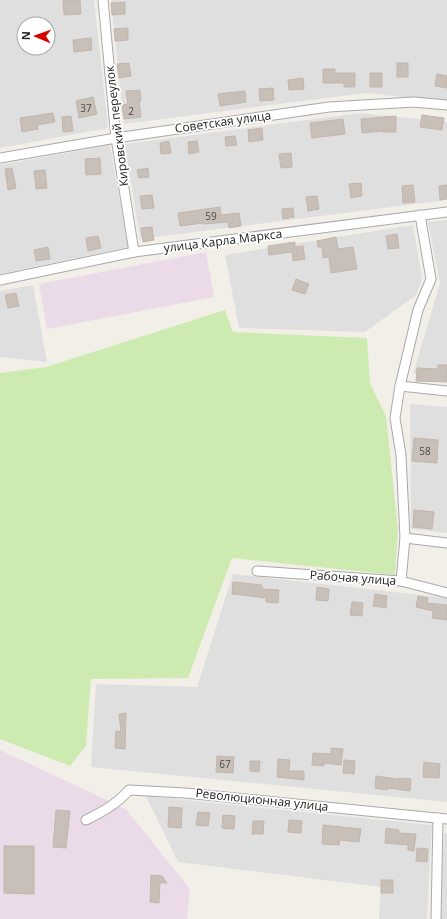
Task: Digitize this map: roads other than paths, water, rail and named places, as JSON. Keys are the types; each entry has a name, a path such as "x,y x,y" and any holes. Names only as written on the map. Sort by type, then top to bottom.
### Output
{"street":[{"name":"Кировский переулок","path":"103,0 116,138 134,252"},
{"name":"Советская улица","path":"0,158 116,138 329,107 414,102 447,105"},
{"name":"улица Карла Маркса","path":"0,280 134,252 447,212"},
{"path":"401,581 405,538 401,455 395,418 400,386 418,310 431,279 420,215"},
{"path":"400,386 447,391"},
{"path":"405,538 447,543"},
{"name":"Рабочая улица","path":"257,571 401,581 447,593"},
{"name":"Революционная улица","path":"86,820 104,812 122,798 129,790 185,793 442,819"},
{"path":"436,919 442,819"}]}
